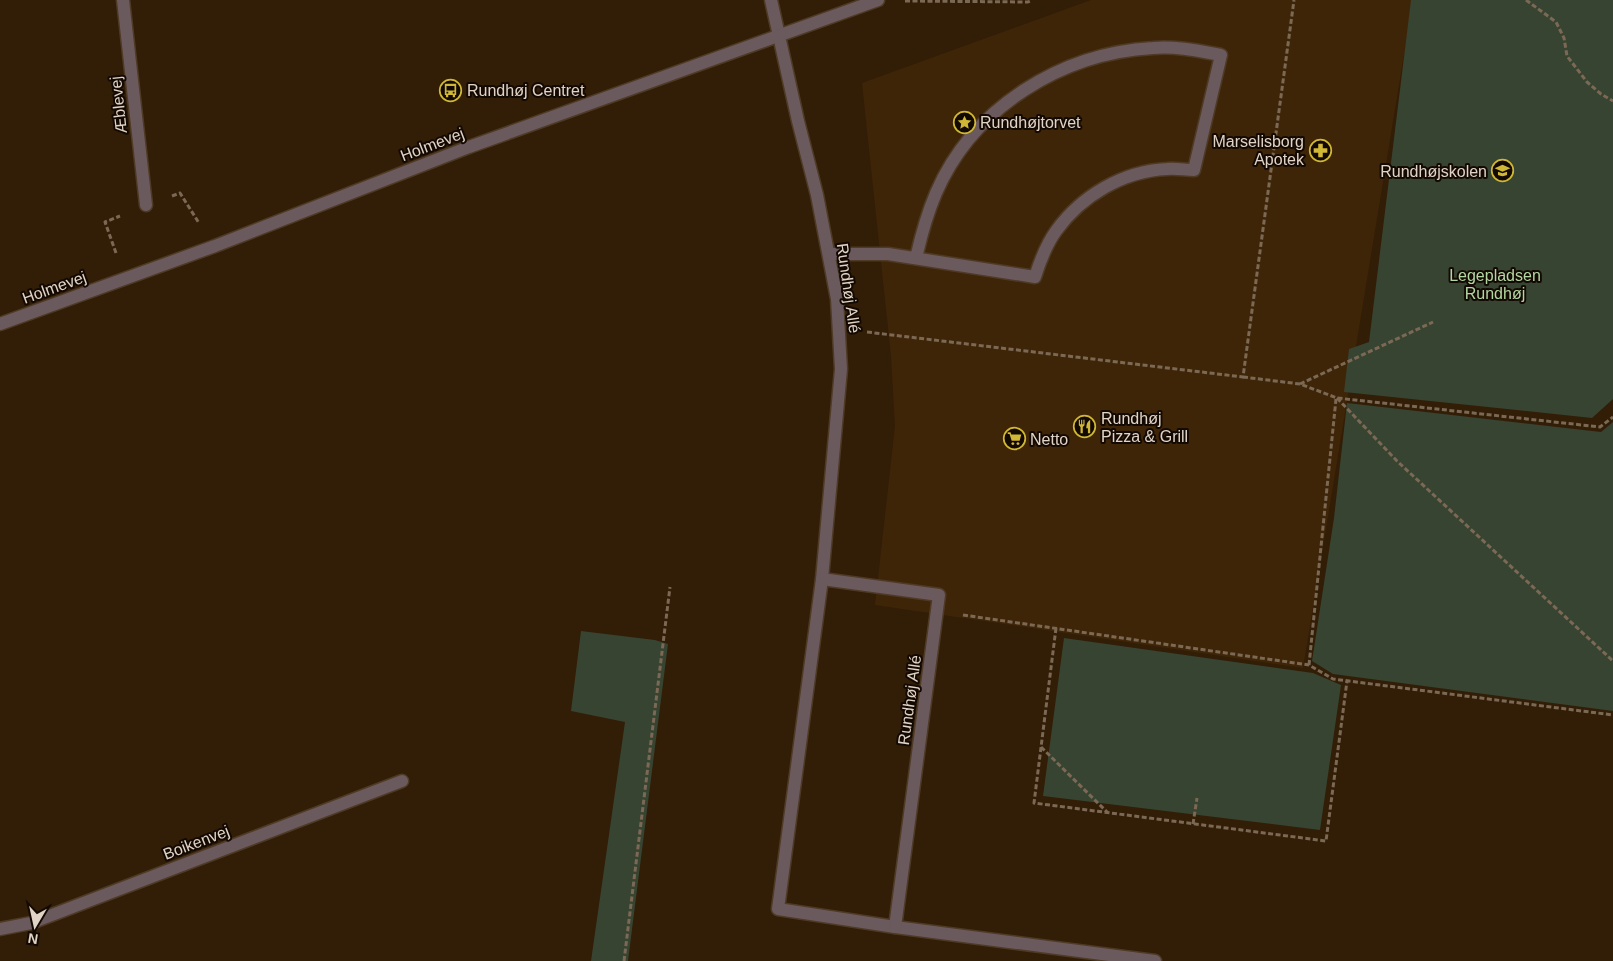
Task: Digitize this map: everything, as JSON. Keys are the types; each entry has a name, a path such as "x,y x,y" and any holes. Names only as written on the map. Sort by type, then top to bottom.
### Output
{"street":[{"name":"Æblevej","path":"123,0 146,206"},
{"name":"Rundhøj Allé","path":"771,0 829,254 837,299 841,368 822,580 778,909 895,927 1155,961"},
{"name":"Holmevej","path":"0,324 215,246 469,146 876,0"},
{"path":"829,254 888,254 1035,277 1043,254 1055,232 1071,213 1090,196 1114,182 1140,173 1167,169 1194,170 1221,54 1188,49 1155,48 1122,51 1089,59 1058,70 1028,87 994,113 975,132 954,161 936,191 924,224 916,258"},
{"name":"Rundhøj Allé","path":"822,580 939,595 895,927"},
{"name":"Boikenvej","path":"0,929 31,923 402,781"}],"path":[{"path":"876,0 1028,2 1032,0"},
{"path":"1242,377 1294,0"},
{"path":"1526,0 1556,22 1564,38 1568,56 1587,82 1613,101"},
{"path":"1300,384 1433,322"},
{"path":"839,333 866,331 1300,384 1336,398 1600,427 1613,417"},
{"path":"1336,398 1397,461 1613,661"},
{"path":"1309,665 1336,398"},
{"path":"624,961 670,587"},
{"path":"937,611 1309,665 1333,679 1613,715"},
{"path":"1056,628 1034,803 1326,840 1347,681"},
{"path":"1041,747 1108,813"},
{"path":"1193,824 1196,798"}],"shaded area":[{"name":"Rundhøjtorvet","path":"1091,0 1413,0 1303,668 875,605 895,426 891,356 862,83"}],"green space":[{"name":"Legepladsen Rundhøj","path":"1411,0 1613,0 1613,399 1592,418 1344,392 1349,349 1369,342"},
{"path":"1347,403 1601,432 1613,422 1613,711 1333,674 1312,661 1334,518"},
{"path":"581,631 655,640 668,644 628,961 591,961 625,722 571,711"},
{"path":"1064,638 1313,673 1341,685 1320,830 1043,796"}],"place":[{"name":"Rundhøj Centret","path":"451,90"},
{"name":"Rundhøjtorvet","path":"964,122"},
{"name":"Marselisborg Apotek","path":"1320,150"},
{"name":"Rundhøjskolen","path":"1503,171"},
{"name":"Rundhøj Pizza & Grill","path":"1085,427"},
{"name":"Netto","path":"1014,439"}]}
